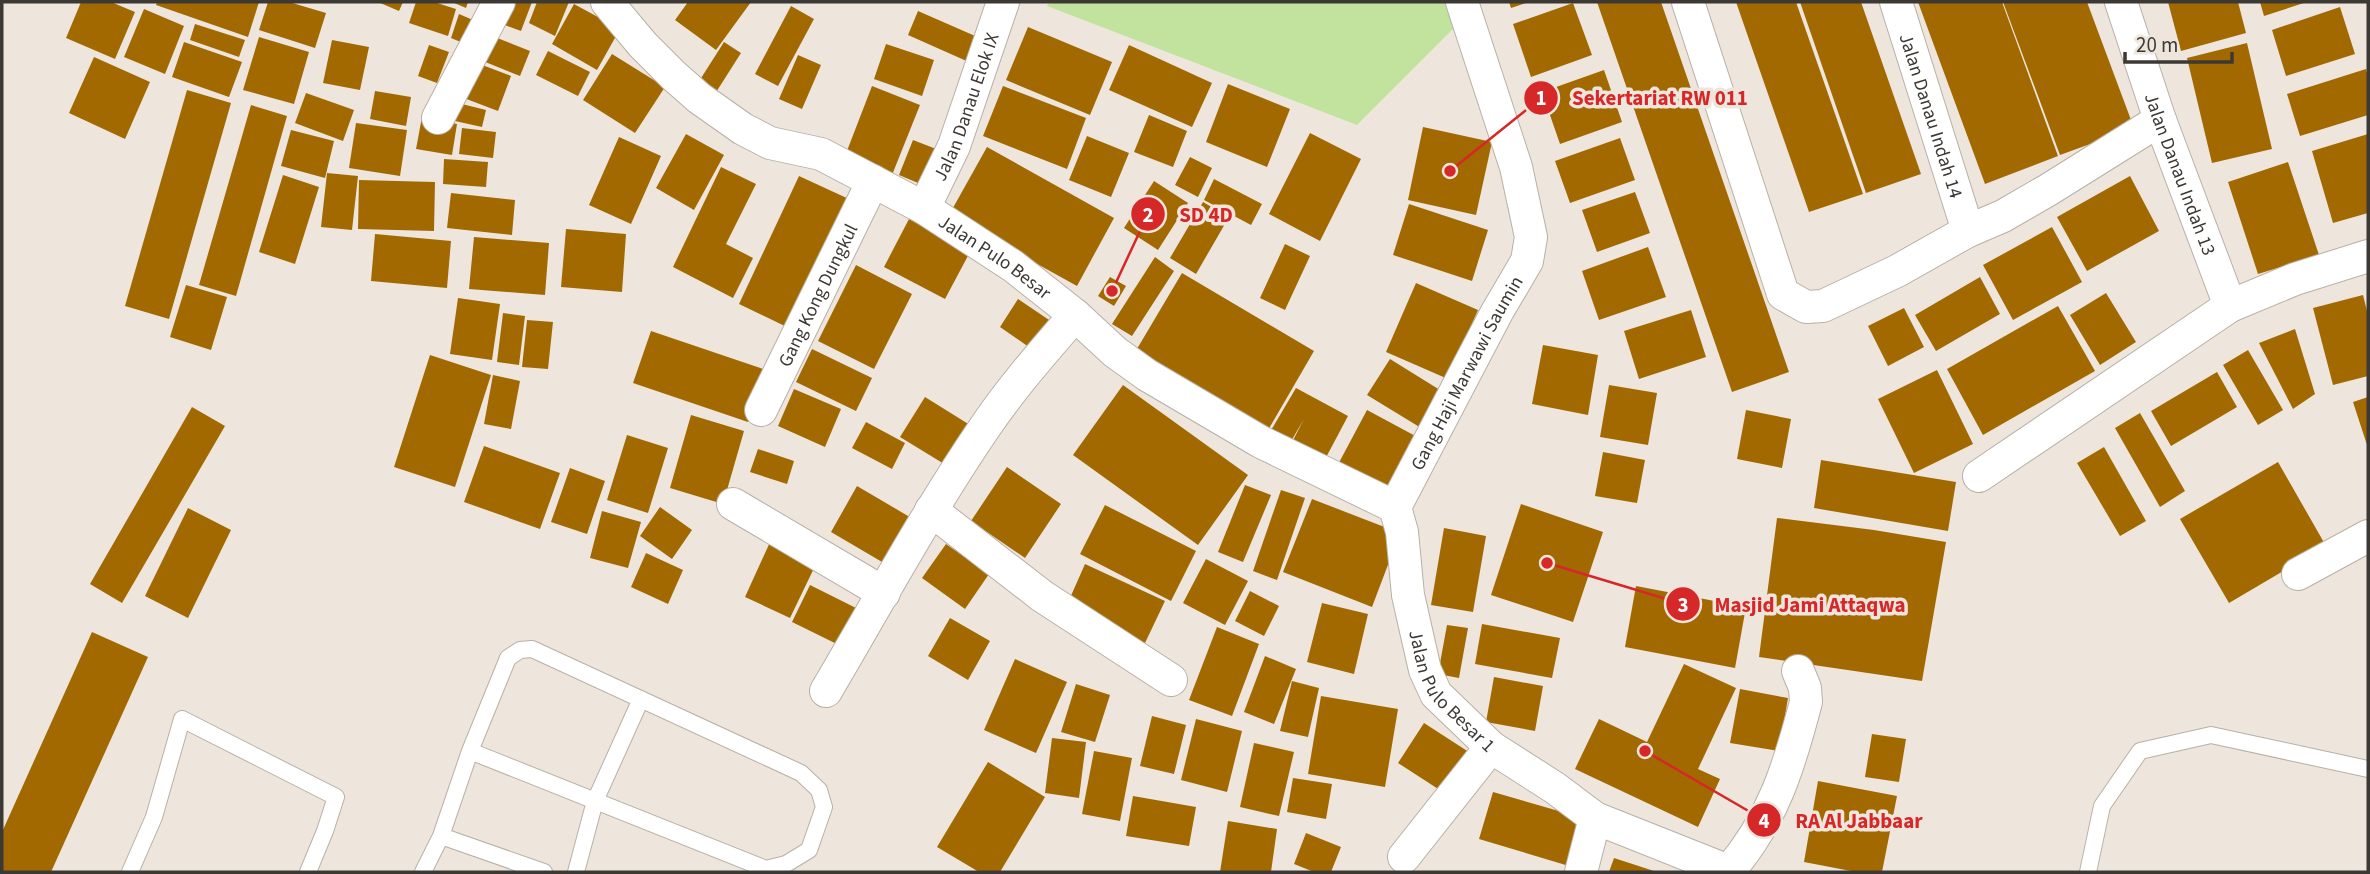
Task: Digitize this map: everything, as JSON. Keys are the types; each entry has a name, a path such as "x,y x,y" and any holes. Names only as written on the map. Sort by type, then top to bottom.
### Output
{"street":[{"path":"438,118 499,2"},
{"name":"Jalan Pulo Besar","path":"607,2 643,45 673,75 743,129 770,143 821,154 925,208 1013,266 1129,362 1199,407 1271,447 1395,507"},
{"name":"Jalan Danau Elok IX","path":"925,208 954,146 1003,2"},
{"name":"Gang Haji Marwawi Saumin","path":"1395,507 1458,384 1527,261 1531,237 1516,167 1462,2"},
{"path":"1688,2 1783,294 1806,307 1823,306 1897,271 1968,231 2003,216 2161,120"},
{"name":"Jalan Danau Indah 14","path":"1896,2 1968,231"},
{"name":"Jalan Danau Indah 13","path":"2120,2 2230,306"},
{"name":"Gang Kong Dungkul","path":"761,410 873,181"},
{"path":"1979,476 2230,306 2295,279 2368,256"},
{"path":"826,691 931,510 986,426 1025,373 1075,315"},
{"path":"733,504 884,593"},
{"name":"Jalan Pulo Besar 1","path":"1395,507 1402,532 1408,594 1429,683 1436,694 1491,747 1555,788 1595,818 1716,866 1719,872"},
{"path":"931,510 1042,596 1171,680"},
{"path":"2298,574 2368,536"},
{"path":"1728,872 1744,853 1775,802 1805,702 1805,688 1798,671"},
{"path":"1404,857 1491,747"},
{"path":"1581,872 1595,818"}],"lane":[{"path":"423,872 441,836 470,751 508,658 520,650 532,649 800,774 819,790 824,807 809,850 786,864 766,869 470,751"},
{"path":"576,872 595,801 641,699"},
{"path":"130,872 154,817 182,719 336,797 308,872"},
{"path":"2088,872 2102,806 2140,751 2211,735 2368,769"},
{"path":"441,836 544,872"}],"green space":[{"path":"1049,2 1445,2 1454,28 1357,125 1047,6"}],"building":[{"path":"81,2 111,2 135,12 115,59 66,38"},
{"path":"157,2 259,2 248,37 156,5"},
{"path":"268,2 289,2 326,13 315,48 259,30"},
{"path":"378,2 403,2 399,11"},
{"path":"416,2 434,2 456,9 448,36 409,23"},
{"path":"452,2 468,2 466,8"},
{"path":"503,2 532,2 521,31 494,21"},
{"path":"537,2 569,2 555,36 529,23"},
{"path":"688,2 751,2 716,50 675,20"},
{"path":"1509,2 1529,2 1511,8"},
{"path":"1597,2 1661,2 1789,372 1732,392"},
{"path":"1736,2 1796,2 1863,194 1809,212"},
{"path":"1800,2 1861,2 1921,174 1866,193"},
{"path":"1918,2 2002,2 2058,156 1985,184"},
{"path":"2003,2 2087,2 2134,128 2060,155"},
{"path":"2168,2 2238,2 2246,33 2181,51"},
{"path":"2260,2 2307,2 2264,16"},
{"path":"1573,3 1592,55 1531,77 1513,24"},
{"path":"574,4 620,29 597,70 552,44"},
{"path":"791,6 814,19 778,86 755,74"},
{"path":"2340,7 2355,54 2286,76 2272,30"},
{"path":"144,9 184,26 165,74 124,57"},
{"path":"918,11 982,39 971,63 908,35"},
{"path":"459,14 473,20 463,43 451,38"},
{"path":"195,24 245,40 239,57 190,40"},
{"path":"1028,27 1112,62 1090,115 1006,80"},
{"path":"487,34 530,51 520,76 478,59"},
{"path":"259,37 309,52 294,104 243,90"},
{"path":"332,40 369,47 360,90 323,83"},
{"path":"184,42 242,62 229,97 172,77"},
{"path":"724,42 741,53 713,97 696,86"},
{"path":"2247,43 2272,149 2212,163 2187,58"},
{"path":"886,44 934,60 922,96 874,79"},
{"path":"429,45 449,52 437,83 418,76"},
{"path":"1129,45 1212,83 1192,127 1109,90"},
{"path":"548,51 590,72 578,96 536,75"},
{"path":"612,54 665,87 635,133 583,100"},
{"path":"798,55 821,65 802,109 779,99"},
{"path":"94,57 150,82 125,139 69,113"},
{"path":"469,60 511,76 498,111 456,95"},
{"path":"2366,69 2368,115 2300,136 2287,94"},
{"path":"1604,70 1622,122 1560,144 1542,92"},
{"path":"1228,84 1290,109 1267,167 1206,142"},
{"path":"872,86 920,105 892,175 845,156"},
{"path":"1003,86 1086,118 1067,169 983,136"},
{"path":"187,90 231,103 169,319 125,306"},
{"path":"375,91 411,97 406,126 370,119"},
{"path":"306,93 354,110 343,141 295,123"},
{"path":"450,101 486,110 482,127 446,119"},
{"path":"251,105 287,116 236,296 199,285"},
{"path":"1149,115 1187,131 1173,167 1134,152"},
{"path":"422,117 457,124 452,155 416,149"},
{"path":"356,123 407,130 400,176 349,168"},
{"path":"1423,127 1492,142 1476,215 1408,200"},
{"path":"462,128 496,132 493,158 459,154"},
{"path":"291,130 334,141 325,178 281,166"},
{"path":"1310,133 1361,159 1320,241 1269,214"},
{"path":"686,134 724,155 694,210 656,188"},
{"path":"2368,134 2368,213 2333,223 2312,151"},
{"path":"1087,136 1129,153 1111,197 1069,180"},
{"path":"619,137 661,156 631,224 589,205"},
{"path":"1620,138 1635,180 1570,203 1555,161"},
{"path":"913,140 944,152 930,188 899,175"},
{"path":"987,147 1114,218 1077,286 949,215"},
{"path":"1190,157 1212,168 1198,197 1175,185"},
{"path":"444,159 488,162 486,187 443,184"},
{"path":"2288,162 2319,255 2258,274 2228,182"},
{"path":"721,167 756,184 726,244 753,258 733,298 673,267"},
{"path":"327,173 358,176 352,230 321,227"},
{"path":"283,175 319,187 295,264 259,252"},
{"path":"799,176 851,200 791,329 739,304"},
{"path":"2130,176 2159,231 2087,271 2057,217"},
{"path":"1214,179 1262,204 1251,225 1204,200"},
{"path":"359,180 435,182 434,231 358,229"},
{"path":"1154,181 1188,203 1158,250 1124,228"},
{"path":"1635,192 1650,233 1597,252 1582,210"},
{"path":"451,193 515,200 512,235 447,228"},
{"path":"1203,202 1229,217 1196,274 1170,258"},
{"path":"1409,204 1488,230 1472,281 1393,255"},
{"path":"909,219 970,252 945,299 884,267"},
{"path":"2052,227 2082,282 2013,320 1983,265"},
{"path":"566,229 626,234 622,292 561,287"},
{"path":"375,234 451,241 447,288 371,281"},
{"path":"474,237 549,243 545,295 469,289"},
{"path":"1285,244 1310,256 1285,310 1260,298"},
{"path":"1648,247 1666,297 1599,320 1582,271"},
{"path":"1155,257 1174,271 1132,336 1112,324"},
{"path":"856,265 912,294 874,369 818,341"},
{"path":"1182,273 1314,351 1264,437 1131,359"},
{"path":"1110,277 1126,286 1114,306 1098,296"},
{"path":"1980,277 2000,314 1936,351 1915,315"},
{"path":"1416,283 1478,310 1448,379 1386,352"},
{"path":"186,285 227,297 211,350 170,337"},
{"path":"2106,293 2136,342 2100,365 2070,315"},
{"path":"2363,295 2368,315 2368,376 2333,385 2313,308"},
{"path":"458,298 500,304 492,360 450,354"},
{"path":"1018,299 1055,324 1036,352 1000,327"},
{"path":"2058,306 2095,371 1983,435 1947,369"},
{"path":"1904,308 1924,347 1888,366 1868,326"},
{"path":"1691,310 1706,357 1639,379 1624,331"},
{"path":"503,313 525,316 519,365 497,362"},
{"path":"527,320 553,322 548,369 522,367"},
{"path":"2295,329 2315,394 2293,409 2259,343"},
{"path":"651,331 766,370 748,422 633,383"},
{"path":"1543,345 1598,355 1588,415 1532,404"},
{"path":"812,349 872,378 856,411 796,382"},
{"path":"2248,350 2283,410 2258,425 2223,365"},
{"path":"430,355 491,375 455,487 394,467"},
{"path":"1390,359 1448,395 1426,431 1367,395"},
{"path":"1937,370 1973,444 1914,473 1878,399"},
{"path":"2217,372 2237,407 2171,446 2151,411"},
{"path":"493,375 520,381 511,429 484,424"},
{"path":"1123,385 1248,475 1198,545 1073,455"},
{"path":"1609,385 1657,393 1648,445 1600,437"},
{"path":"1296,388 1348,416 1322,465 1289,448 1304,419 1290,443 1270,432"},
{"path":"794,389 841,409 825,447 778,426"},
{"path":"925,397 978,430 954,470 900,437"},
{"path":"2368,397 2368,448 2353,402"},
{"path":"192,407 225,426 122,603 90,584"},
{"path":"1367,410 1421,439 1387,501 1334,472"},
{"path":"1746,410 1791,419 1782,468 1737,459"},
{"path":"2140,413 2185,491 2160,507 2115,428"},
{"path":"691,415 744,431 723,504 670,488"},
{"path":"866,422 905,443 892,469 852,448"},
{"path":"627,435 668,448 648,513 607,500"},
{"path":"484,446 560,473 540,529 464,502"},
{"path":"2104,447 2146,521 2120,536 2077,463"},
{"path":"758,449 794,461 787,484 750,472"},
{"path":"1603,452 1645,460 1637,503 1595,496"},
{"path":"1821,460 1956,482 1948,531 1814,508"},
{"path":"2278,462 2326,546 2229,603 2180,519"},
{"path":"1007,467 1061,504 1025,558 971,521"},
{"path":"570,468 605,481 587,534 551,522"},
{"path":"1245,485 1271,495 1243,562 1218,552"},
{"path":"857,486 920,523 894,569 831,532"},
{"path":"1281,490 1305,498 1277,580 1253,571"},
{"path":"1312,499 1400,533 1372,607 1283,572"},
{"path":"1521,504 1603,532 1573,622 1491,595"},
{"path":"1105,505 1196,551 1171,601 1080,554"},
{"path":"660,507 692,530 672,559 640,536"},
{"path":"188,508 231,530 188,618 145,596"},
{"path":"602,511 641,522 628,568 590,558"},
{"path":"1777,518 1946,542 1922,681 1759,657"},
{"path":"1444,528 1486,536 1473,612 1431,605"},
{"path":"771,540 817,562 790,618 745,597"},
{"path":"946,544 989,574 965,609 922,578"},
{"path":"646,553 683,570 668,604 631,587"},
{"path":"1206,559 1248,581 1225,625 1183,603"},
{"path":"1085,564 1165,601 1145,643 1066,607"},
{"path":"810,585 864,612 847,649 792,622"},
{"path":"1636,586 1746,607 1735,668 1625,647"},
{"path":"1250,591 1279,606 1264,636 1235,621"},
{"path":"1322,603 1368,614 1354,674 1307,662"},
{"path":"950,618 990,641 968,680 928,656"},
{"path":"1482,624 1560,638 1552,678 1475,664"},
{"path":"1447,625 1468,628 1459,678 1438,674"},
{"path":"1217,627 1259,644 1232,716 1189,700"},
{"path":"92,632 148,657 51,872 2,872 2,832"},
{"path":"1265,656 1296,669 1274,724 1244,712"},
{"path":"1015,659 1067,682 1036,753 984,730"},
{"path":"1684,664 1736,688 1698,769 1720,779 1698,827 1575,769 1599,719 1647,742"},
{"path":"1494,677 1543,686 1535,731 1486,722"},
{"path":"1292,681 1319,688 1308,737 1280,731"},
{"path":"1076,684 1110,695 1095,742 1061,732"},
{"path":"1740,689 1788,698 1779,751 1730,743"},
{"path":"1321,696 1398,709 1385,787 1308,774"},
{"path":"1152,716 1186,725 1174,774 1140,766"},
{"path":"1196,719 1242,731 1227,792 1181,780"},
{"path":"1424,723 1475,756 1449,796 1398,763"},
{"path":"1872,734 1906,739 1899,782 1865,777"},
{"path":"1052,738 1086,742 1079,798 1045,793"},
{"path":"1254,743 1294,752 1279,816 1240,807"},
{"path":"1094,751 1132,758 1120,821 1082,814"},
{"path":"988,762 1045,797 1000,872 979,872 937,847"},
{"path":"1293,778 1332,784 1326,819 1287,812"},
{"path":"1818,781 1897,796 1882,872 1856,872 1804,862"},
{"path":"1493,792 1583,818 1569,866 1479,839"},
{"path":"1133,796 1196,807 1189,846 1126,836"},
{"path":"1228,821 1277,829 1271,872 1220,872"},
{"path":"1306,833 1341,847 1331,872 1314,872 1294,864"},
{"path":"1614,858 1657,872 1609,872"}],"place":[{"name":"Sekertariat RW 011","path":"1450,171"},
{"name":"SD 4D","path":"1112,291"},
{"name":"Masjid Jami Attaqwa","path":"1547,563"},
{"name":"RA Al Jabbaar","path":"1645,751"}]}
